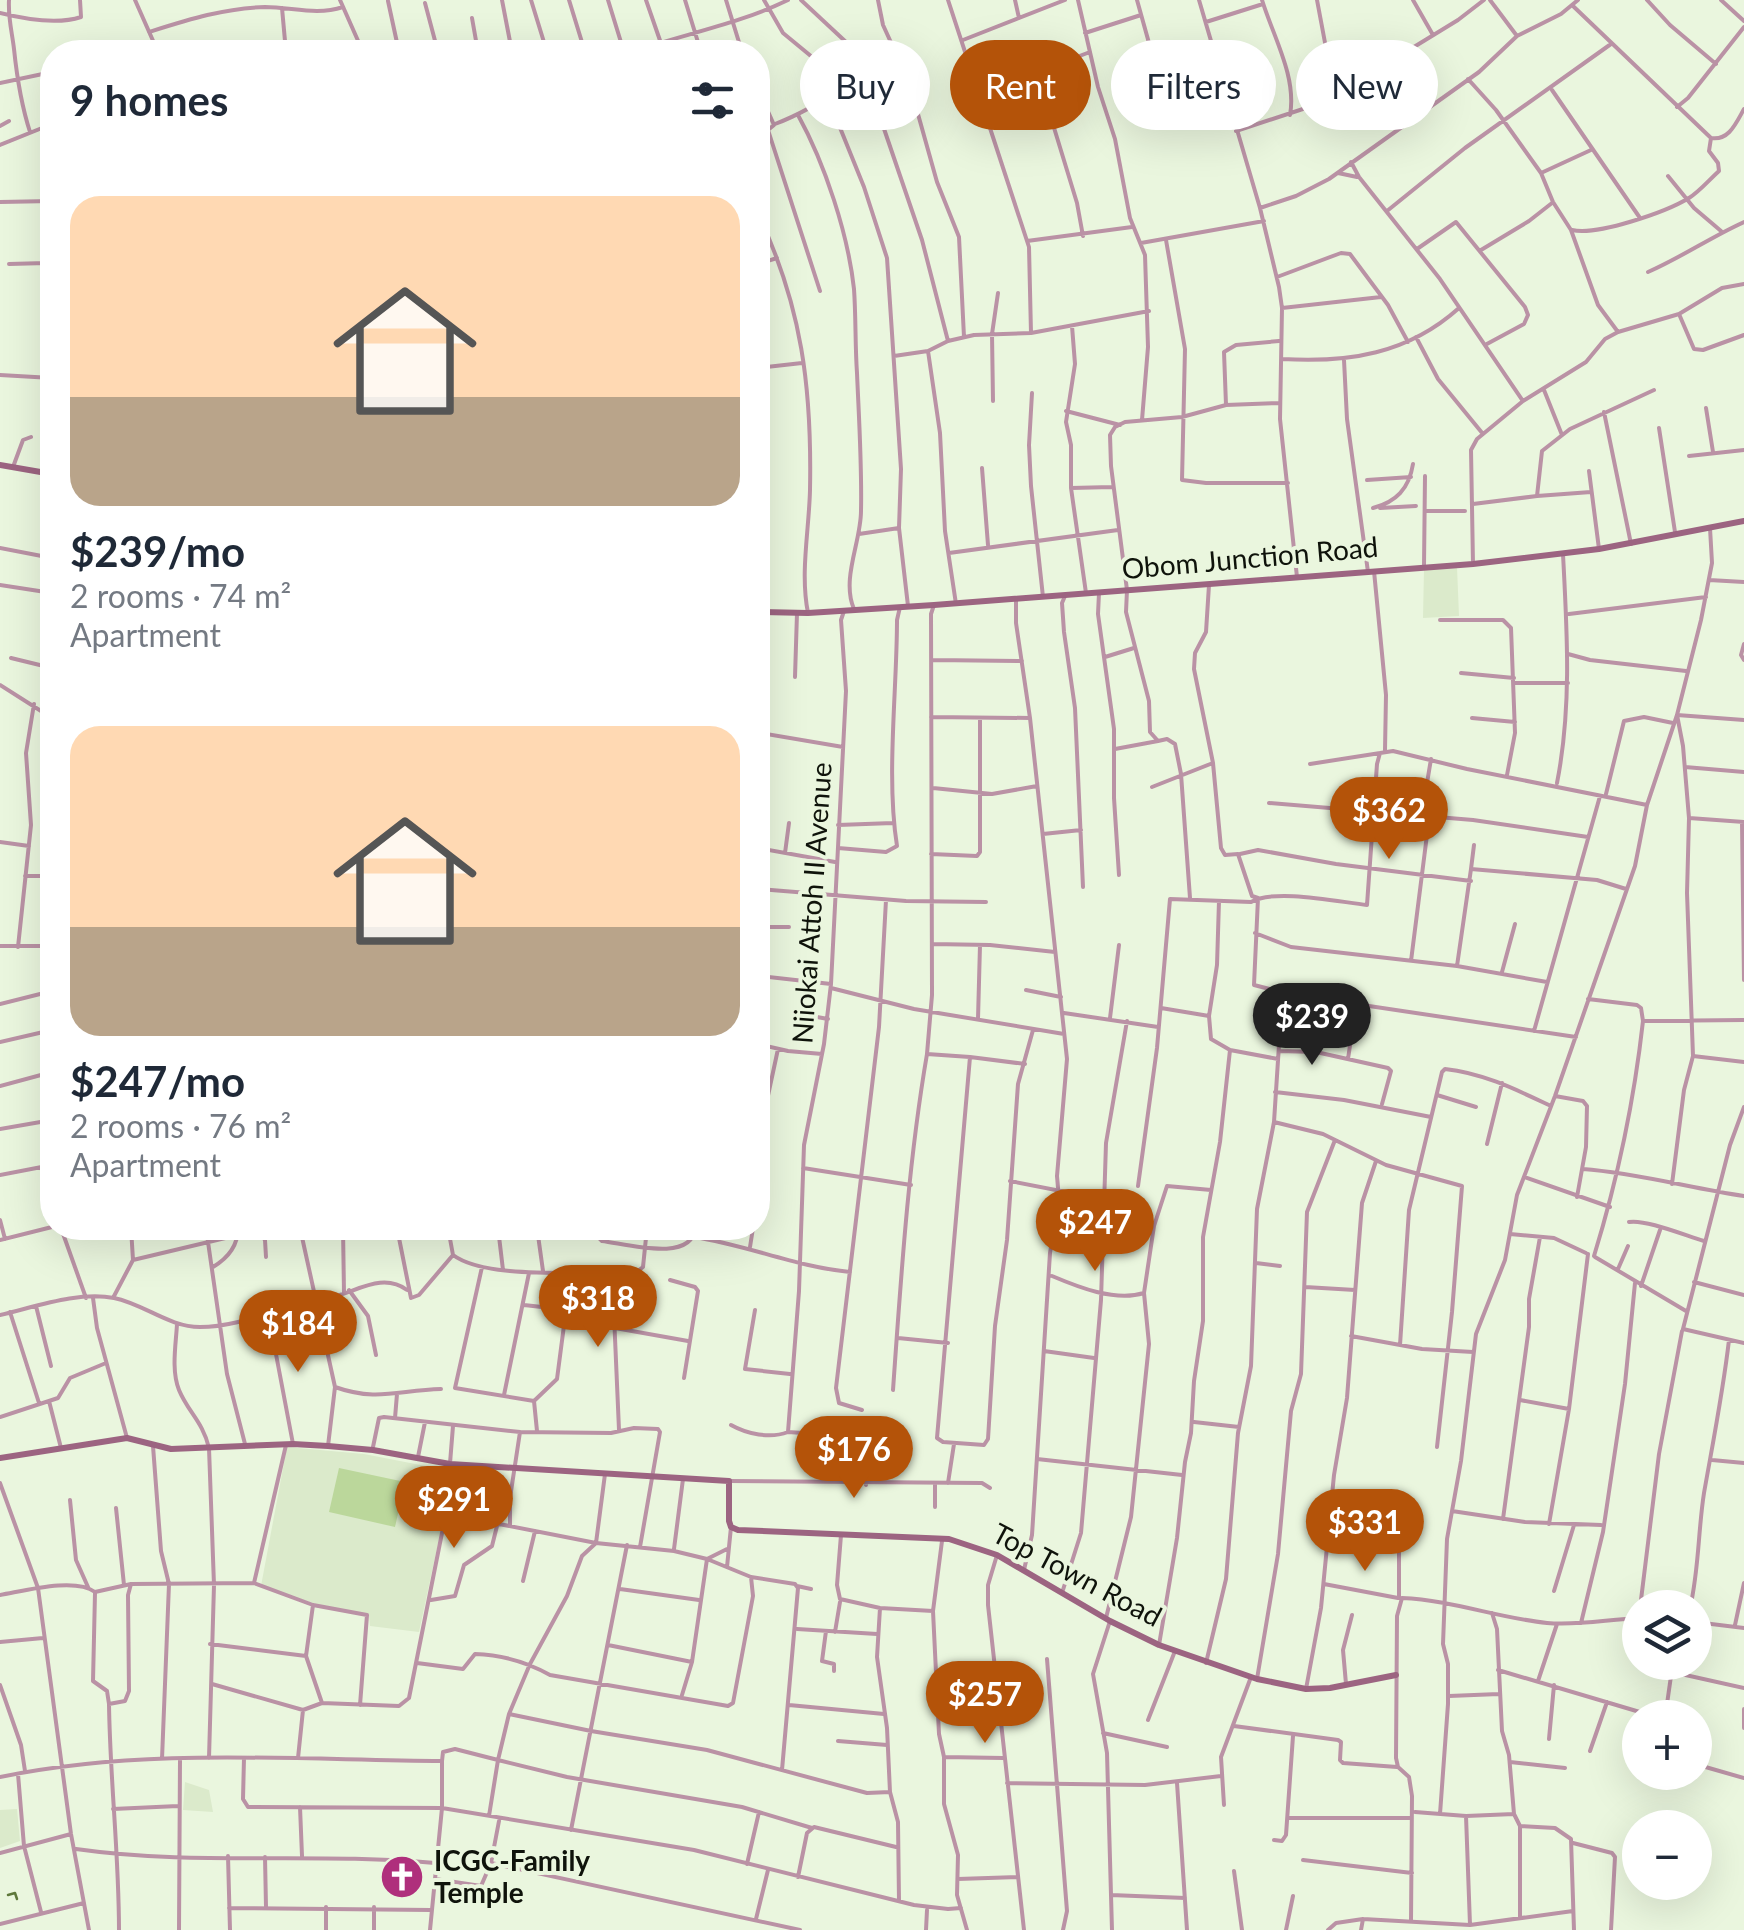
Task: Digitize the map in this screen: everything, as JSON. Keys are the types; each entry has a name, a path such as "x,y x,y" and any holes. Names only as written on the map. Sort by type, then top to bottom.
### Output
{"street":[{"path":"9,0 3,14 14,48 15,78 30,132"},
{"path":"3,14 77,20 80,0"},
{"path":"135,0 153,40"},
{"path":"340,0 358,40"},
{"path":"502,0 510,40"},
{"path":"531,0 543,40"},
{"path":"568,0 581,40"},
{"path":"608,0 623,40"},
{"path":"646,0 659,40"},
{"path":"685,0 697,40"},
{"path":"726,0 738,40"},
{"path":"764,0 783,33 800,48"},
{"path":"669,40 732,20 744,20 788,0"},
{"path":"800,0 843,40"},
{"path":"878,0 890,40"},
{"path":"948,0 961,40"},
{"path":"1015,0 1019,18"},
{"path":"964,40 1065,0"},
{"path":"1078,0 1087,40"},
{"path":"1136,0 1147,40"},
{"path":"1199,0 1210,40"},
{"path":"1318,0 1325,40"},
{"path":"1413,0 1432,35"},
{"path":"1424,40 1487,0 1517,36"},
{"path":"1260,208 1311,189 1338,173 1468,79 1517,36 1578,0"},
{"path":"1648,0 1654,10 1716,64"},
{"path":"1677,107 1716,64 1744,24 1720,0"},
{"path":"388,1 396,40"},
{"path":"1205,22 1263,2 1289,78 1293,99 1290,114"},
{"path":"426,3 435,40"},
{"path":"1573,6 1710,138 1723,138 1729,133 1744,109"},
{"path":"149,32 215,12 282,8 322,13 343,7"},
{"path":"282,8 285,40"},
{"path":"1085,34 1140,15"},
{"path":"472,18 476,40"},
{"path":"1387,211 1611,44"},
{"path":"1091,55 1134,226 1145,255 1149,312 1142,420"},
{"path":"0,83 40,74"},
{"path":"1468,79 1541,173 1571,230 1593,296 1618,332"},
{"path":"1551,89 1640,218"},
{"path":"1293,99 1296,102"},
{"path":"1296,112 1236,131 1264,221 1282,308 1280,404 1299,578"},
{"path":"770,115 774,124"},
{"path":"770,128 798,115 816,152 854,285 862,444 859,534 851,574 850,603 854,610"},
{"path":"0,126 9,121"},
{"path":"0,145 40,128"},
{"path":"836,848 869,852 893,850 896,846 893,823 897,620 904,607 898,528 902,469 887,258 841,130"},
{"path":"884,130 922,240 948,341"},
{"path":"922,130 959,238 964,337"},
{"path":"992,130 1027,241 1030,333"},
{"path":"1055,130 1078,203 1083,236"},
{"path":"770,136 820,291"},
{"path":"1571,230 1589,233 1688,199 1719,171 1709,152 1710,138"},
{"path":"1541,173 1593,149"},
{"path":"1351,162 1523,401"},
{"path":"1338,173 1359,177"},
{"path":"1668,176 1721,231"},
{"path":"0,202 40,200"},
{"path":"1481,250 1553,202"},
{"path":"1140,243 1264,221"},
{"path":"1417,249 1456,222 1528,314 1524,324 1486,345"},
{"path":"1648,272 1744,222"},
{"path":"1027,241 1134,226"},
{"path":"770,239 779,257 805,363 810,426 804,594 808,613"},
{"path":"1166,240 1185,349 1181,476 1184,482 1288,483"},
{"path":"1145,255 1152,243"},
{"path":"1277,276 1350,254 1408,342"},
{"path":"770,260 779,257"},
{"path":"9,264 40,263"},
{"path":"1473,564 1471,450 1483,434 1523,401 1586,362 1600,343 1618,332 1679,314 1722,288 1744,284"},
{"path":"1368,297 1375,289"},
{"path":"992,401 992,334 998,293"},
{"path":"1282,308 1381,298"},
{"path":"1281,360 1344,360 1380,353 1416,338 1459,308"},
{"path":"893,356 928,351 964,337 1030,333 1149,312"},
{"path":"1679,314 1694,350 1744,335"},
{"path":"1072,326 1075,364 1066,411 1086,593"},
{"path":"1416,338 1438,379 1483,434"},
{"path":"1226,404 1224,352 1236,346 1281,341"},
{"path":"928,351 956,604"},
{"path":"1238,854 1252,896 1368,905 1376,764 1383,751 1386,695 1347,419 1344,360"},
{"path":"770,367 805,363"},
{"path":"0,375 40,377"},
{"path":"1544,390 1562,436"},
{"path":"1537,496 1542,450 1604,412 1654,390"},
{"path":"1032,393 1029,444 1044,597"},
{"path":"1066,411 1120,425 1182,417 1226,404 1280,404"},
{"path":"1706,408 1713,452"},
{"path":"1604,412 1631,544"},
{"path":"1120,425 1110,435 1126,612 1149,702 1150,732 1158,741"},
{"path":"1659,428 1675,534"},
{"path":"13,467 23,440 30,437"},
{"path":"1689,456 1744,450"},
{"path":"0,464 40,472"},
{"path":"1373,508 1395,501 1411,478 1413,464"},
{"path":"982,468 988,545"},
{"path":"1589,471 1599,550"},
{"path":"1424,566 1426,476"},
{"path":"1367,480 1411,478"},
{"path":"1072,488 1113,486"},
{"path":"1473,504 1591,492"},
{"path":"1360,508 1416,506"},
{"path":"1425,511 1466,511"},
{"name":"Obom Junction Road","path":"770,612 934,606 1473,564 1599,550 1744,522"},
{"path":"859,534 898,528"},
{"path":"1440,1814 1447,1757 1448,1664 1443,1644 1448,1540 1463,1450 1473,1352 1480,1320 1503,1265 1517,1195 1628,890 1706,596 1712,564 1710,528"},
{"path":"949,553 1120,530"},
{"path":"0,548 40,556"},
{"path":"1557,786 1568,682 1569,614 1563,554"},
{"path":"1709,580 1744,582"},
{"path":"0,585 40,591"},
{"path":"1208,585 1206,632 1193,660 1213,762 1222,852 1258,850 1471,880"},
{"path":"1099,592 1098,614 1114,748 1119,875"},
{"path":"1065,596 1064,632 1076,708 1084,887"},
{"path":"1569,614 1706,596"},
{"path":"1016,599 1067,1059 1032,1535 1024,1570"},
{"path":"893,1390 918,1104 932,1012 934,606"},
{"name":"Niiokai Attoh II Avenue","path":"788,1432 806,1132 831,986 846,691 844,611"},
{"path":"795,677 798,613"},
{"path":"1440,620 1508,623 1511,628 1515,722 1507,775"},
{"path":"1744,644 1744,660"},
{"path":"1104,657 1134,648"},
{"path":"1568,654 1688,671"},
{"path":"12,658 40,665"},
{"path":"932,660 1022,660"},
{"path":"1462,672 1514,680 1568,682"},
{"path":"0,685 40,709"},
{"path":"18,947 31,805 26,753 34,704"},
{"path":"1676,715 1744,720"},
{"path":"1672,1184 1684,1090 1693,1056 1687,892 1689,818 1676,715"},
{"path":"931,717 1030,718"},
{"path":"1534,1031 1624,722 1644,717 1673,723"},
{"path":"931,854 977,856 982,836 980,718"},
{"path":"1472,718 1515,722"},
{"path":"770,735 843,747"},
{"path":"1114,748 1174,742 1181,774 1190,898"},
{"path":"1310,764 1383,751 1648,805"},
{"path":"1422,815 1432,759"},
{"path":"1152,786 1213,762"},
{"path":"1685,767 1744,772"},
{"path":"931,788 1000,793 1037,786"},
{"path":"1270,803 1473,820 1588,837"},
{"path":"1689,818 1743,822 1744,980"},
{"path":"1411,961 1430,819"},
{"path":"785,854 789,823"},
{"path":"838,825 893,823"},
{"path":"1043,834 1081,830"},
{"path":"0,842 29,846"},
{"path":"1457,966 1474,846"},
{"path":"770,851 835,862"},
{"path":"1472,870 1597,880 1628,890"},
{"path":"25,876 40,876"},
{"path":"770,890 886,900 986,902"},
{"path":"1138,1186 1161,1008 1170,899 1251,902 1258,898"},
{"path":"1258,898 1254,986 1576,1038"},
{"path":"862,1410 844,1406 836,1398 880,1001 886,900"},
{"path":"1218,901 1217,965 1209,1016 1212,1042 1230,1050 1278,1059"},
{"path":"1501,974 1516,924"},
{"path":"770,927 789,928"},
{"path":"1256,932 1291,947 1457,966 1547,982"},
{"path":"932,944 1056,952"},
{"path":"978,1019 980,945"},
{"path":"1110,1018 1120,945"},
{"path":"0,946 40,946"},
{"path":"770,977 831,986 932,1012 1064,1034"},
{"path":"1026,990 1061,997"},
{"path":"0,1004 40,994"},
{"path":"1206,1662 1226,1579 1239,1426 1251,1366 1258,1202 1274,1122 1278,1059 1289,994"},
{"path":"1550,1524 1591,1255 1620,1171 1643,1021 1641,1008 1636,1005 1588,1000"},
{"path":"1348,1059 1356,1005"},
{"path":"1161,1008 1209,1016"},
{"path":"795,1014 828,1020"},
{"path":"1064,1014 1158,1028"},
{"path":"1643,1021 1744,1019"},
{"path":"1062,1593 1081,1532 1101,1292 1108,1127 1127,1021"},
{"path":"970,1057 948,1343 937,1434 940,1442 984,1445 988,1439 995,1326 1001,1304 1018,1084 1033,1030"},
{"path":"0,1042 40,1033"},
{"path":"770,1047 822,1054"},
{"path":"770,1082 778,1049"},
{"path":"1158,1645 1178,1538 1203,1321 1202,1237 1230,1050"},
{"path":"1279,1051 1316,1052 1390,1070 1381,1106"},
{"path":"927,1054 1025,1064"},
{"path":"1693,1056 1744,1062"},
{"path":"1400,1345 1406,1231 1415,1174 1445,1069 1502,1084 1551,1106"},
{"path":"0,1086 40,1075"},
{"path":"1487,1144 1502,1084"},
{"path":"1275,1092 1381,1106 1431,1118"},
{"path":"1437,1095 1476,1107"},
{"path":"1555,1096 1583,1101 1587,1106 1577,1196"},
{"path":"1642,1590 1659,1454 1682,1328 1744,1107"},
{"path":"0,1129 40,1122"},
{"path":"1274,1122 1312,1130 1415,1174 1460,1184 1463,1191 1436,1447"},
{"path":"1224,1805 1223,1750 1254,1678 1278,1554 1291,1411 1301,1374 1308,1212 1335,1140"},
{"path":"1306,1689 1324,1584 1334,1475 1347,1398 1362,1203 1376,1160"},
{"path":"0,1175 40,1167"},
{"path":"803,1168 911,1185"},
{"path":"1583,1169 1620,1171 1744,1196"},
{"path":"1524,1177 1610,1207"},
{"path":"1010,1182 1107,1200"},
{"path":"1112,1930 1112,1834 1103,1732 1093,1674 1126,1545 1148,1344 1144,1293 1154,1226 1166,1186 1211,1190"},
{"path":"0,1220 3,1240 40,1230"},
{"path":"1629,1222 1646,1221 1660,1229 1704,1240"},
{"path":"1581,1624 1603,1526 1638,1284 1660,1229"},
{"path":"1510,1234 1564,1241 1688,1312"},
{"path":"1504,1518 1529,1327 1529,1299 1540,1237"},
{"path":"64,1240 86,1298"},
{"path":"114,1298 133,1260 133,1240"},
{"path":"133,1260 217,1240"},
{"path":"212,1268 227,1258 236,1240"},
{"path":"264,1240 266,1258"},
{"path":"302,1240 335,1388 328,1446"},
{"path":"344,1240 346,1292 368,1316 376,1355"},
{"path":"400,1240 411,1298 453,1255"},
{"path":"450,1240 453,1255"},
{"path":"499,1240 503,1270"},
{"path":"539,1240 543,1271"},
{"path":"600,1240 679,1248 691,1240"},
{"path":"453,1255 482,1267 529,1273 639,1272 646,1240"},
{"path":"714,1240 850,1272"},
{"path":"750,1247 751,1240"},
{"path":"209,1242 219,1326 246,1446"},
{"path":"1617,1270 1628,1246"},
{"path":"1256,1264 1280,1266"},
{"path":"482,1267 455,1388 534,1401"},
{"path":"504,1394 529,1273"},
{"path":"618,1273 614,1315 619,1430"},
{"path":"1050,1276 1101,1292 1131,1296 1144,1293"},
{"path":"670,1280 697,1289 684,1378"},
{"path":"1694,1282 1744,1295"},
{"path":"0,1315 86,1298 114,1298 177,1324 219,1326 346,1292 394,1283 407,1290"},
{"path":"1305,1287 1355,1290"},
{"path":"93,1298 127,1438"},
{"path":"524,1305 614,1315"},
{"path":"36,1306 51,1366"},
{"path":"534,1401 557,1379 566,1310"},
{"path":"754,1310 745,1369 790,1374"},
{"path":"10,1312 39,1404"},
{"path":"254,1583 289,1444 268,1312"},
{"path":"177,1324 176,1377 180,1392 204,1428 209,1448 214,1585 209,1758"},
{"path":"615,1328 688,1341"},
{"path":"1682,1328 1744,1343"},
{"path":"1351,1336 1473,1352"},
{"path":"897,1338 948,1343"},
{"path":"1694,1590 1704,1491 1729,1340"},
{"path":"1044,1351 1094,1358"},
{"path":"0,1417 58,1398 70,1378 106,1363"},
{"path":"335,1388 372,1396 440,1389"},
{"path":"395,1418 397,1394"},
{"path":"1520,1400 1569,1410"},
{"path":"49,1401 61,1448"},
{"path":"534,1401 537,1431"},
{"path":"372,1450 379,1418 520,1432 611,1433 652,1428 660,1432 640,1547"},
{"path":"418,1457 425,1422"},
{"path":"1192,1422 1239,1426"},
{"path":"730,1425 757,1434 862,1437 868,1450 866,1485"},
{"path":"212,1684 303,1710 322,1704 386,1708 404,1704 410,1698 446,1514 453,1426"},
{"path":"510,1525 520,1432"},
{"path":"0,1458 127,1438 171,1449 328,1446 450,1464 682,1480 982,1484 990,1488"},
{"path":"948,1484 954,1444"},
{"path":"153,1446 161,1551 169,1584 162,1758"},
{"path":"1037,1460 1087,1462 1184,1475"},
{"path":"1712,1460 1744,1463"},
{"path":"489,1816 508,1714 567,1596 582,1556 596,1544 605,1474"},
{"path":"674,1551 682,1480"},
{"path":"727,1567 729,1481"},
{"path":"0,1483 38,1588 88,1930"},
{"path":"935,1484 935,1507"},
{"path":"70,1500 76,1560 88,1587 95,1592 127,1584 254,1583 313,1605 367,1615 360,1706"},
{"path":"110,1704 125,1701 129,1692 128,1595 116,1508"},
{"path":"1452,1511 1550,1524 1603,1526"},
{"path":"446,1514 596,1544 674,1551 708,1559 751,1577 810,1589"},
{"path":"1398,1518 1398,1767"},
{"path":"430,1600 454,1596 464,1564 492,1546 498,1522"},
{"path":"1554,1590 1574,1526"},
{"name":"Top Town Road","path":"730,1528 943,1538 997,1555 1158,1645 1254,1678 1306,1689 1396,1676"},
{"path":"523,1580 535,1530"},
{"path":"835,1632 840,1600 840,1535"},
{"path":"943,1538 933,1611 938,1734 944,1757 944,1804 956,1848 957,1895 968,1930"},
{"path":"571,1830 626,1545"},
{"path":"682,1695 692,1662 708,1559 727,1549"},
{"path":"997,1555 987,1594 1024,1930"},
{"path":"417,1663 464,1669 475,1654 482,1654 600,1686 682,1695 728,1706 732,1703 753,1596 751,1577"},
{"path":"1735,1625 1744,1582"},
{"path":"1324,1584 1557,1624 1622,1620"},
{"path":"782,1770 798,1586"},
{"path":"0,1595 38,1588 88,1587"},
{"path":"620,1588 699,1600"},
{"path":"95,1592 93,1680 107,1692 110,1704 119,1930"},
{"path":"840,1600 880,1608 933,1611"},
{"path":"313,1605 306,1656 322,1704"},
{"path":"880,1608 877,1634 890,1792 898,1822 898,1901"},
{"path":"1492,1613 1497,1629 1502,1731 1510,1762 1514,1814 1520,1826 1520,1917"},
{"path":"1346,1685 1343,1650 1352,1615"},
{"path":"1712,1623 1744,1628"},
{"path":"1538,1680 1557,1624"},
{"path":"796,1629 877,1634"},
{"path":"826,1631 822,1662 834,1664 834,1671"},
{"path":"0,1642 43,1638"},
{"path":"210,1644 306,1656"},
{"path":"606,1645 692,1662"},
{"path":"1148,1720 1175,1651"},
{"path":"1046,1659 1067,1912 1063,1930"},
{"path":"1498,1670 1622,1706"},
{"path":"1708,1680 1744,1688"},
{"path":"0,1684 21,1745 25,1772"},
{"path":"1549,1739 1554,1685"},
{"path":"1448,1696 1500,1694"},
{"path":"1590,1751 1607,1702"},
{"path":"788,1704 884,1714"},
{"path":"1744,1709 1744,1728"},
{"path":"298,1758 303,1710"},
{"path":"508,1714 707,1750 867,1793 890,1792"},
{"path":"1234,1726 1341,1742 1343,1763 1398,1767 1409,1776 1411,1921"},
{"path":"1103,1732 1166,1747"},
{"path":"1274,1840 1286,1838 1292,1736"},
{"path":"838,1741 888,1745"},
{"path":"430,1930 442,1808 443,1752 455,1748 581,1778 760,1812 896,1848"},
{"path":"944,1757 1003,1758"},
{"path":"0,1777 162,1758 442,1761"},
{"path":"244,1758 243,1799 248,1807 442,1808 694,1850 927,1908 961,1908"},
{"path":"179,1930 180,1759"},
{"path":"1510,1762 1565,1768"},
{"path":"1712,1769 1744,1778"},
{"path":"18,1774 24,1846 41,1912"},
{"path":"1007,1783 1177,1782 1221,1776"},
{"path":"1177,1782 1187,1930"},
{"path":"112,1809 178,1806"},
{"path":"300,1807 302,1856"},
{"path":"747,1864 760,1812"},
{"path":"1288,1818 1514,1814"},
{"path":"1466,1816 1470,1924"},
{"path":"435,1879 481,1886 491,1863 500,1819"},
{"path":"1520,1826 1569,1834 1573,1843 1574,1930"},
{"path":"798,1877 807,1833 812,1828"},
{"path":"0,1853 71,1834"},
{"path":"1573,1843 1615,1856 1611,1930"},
{"path":"74,1848 119,1855 302,1856 436,1863"},
{"path":"228,1856 230,1930"},
{"path":"265,1857 266,1907"},
{"path":"1303,1860 1412,1873"},
{"path":"491,1863 800,1930"},
{"path":"756,1919 768,1870"},
{"path":"1234,1872 1242,1930"},
{"path":"958,1879 1018,1877"},
{"path":"1111,1896 1185,1898"},
{"path":"1286,1930 1293,1896"},
{"path":"0,1924 84,1903"},
{"path":"326,1907 326,1930"},
{"path":"374,1907 374,1930"},
{"path":"229,1908 431,1910"},
{"path":"926,1930 927,1908"},
{"path":"1328,1930 1336,1923 1363,1919 1483,1926 1572,1911"},
{"path":"1361,1930 1363,1919"}],"shaded area":[{"path":"1457,567 1459,616 1423,618 1424,569"},
{"path":"287,1447 364,1454 446,1470 445,1511 419,1632 370,1626 369,1615 334,1610 261,1586"},
{"path":"185,1782 209,1790 213,1812 183,1810"},
{"path":"17,1809 20,1841 0,1848 0,1810"}],"green space":[{"path":"339,1468 405,1482 395,1527 329,1512"}],"waterway":[{"path":"8,1895 15,1893 17,1899"}],"place":[{"name":"ICGC-Family Temple","path":"402,1877"}]}
